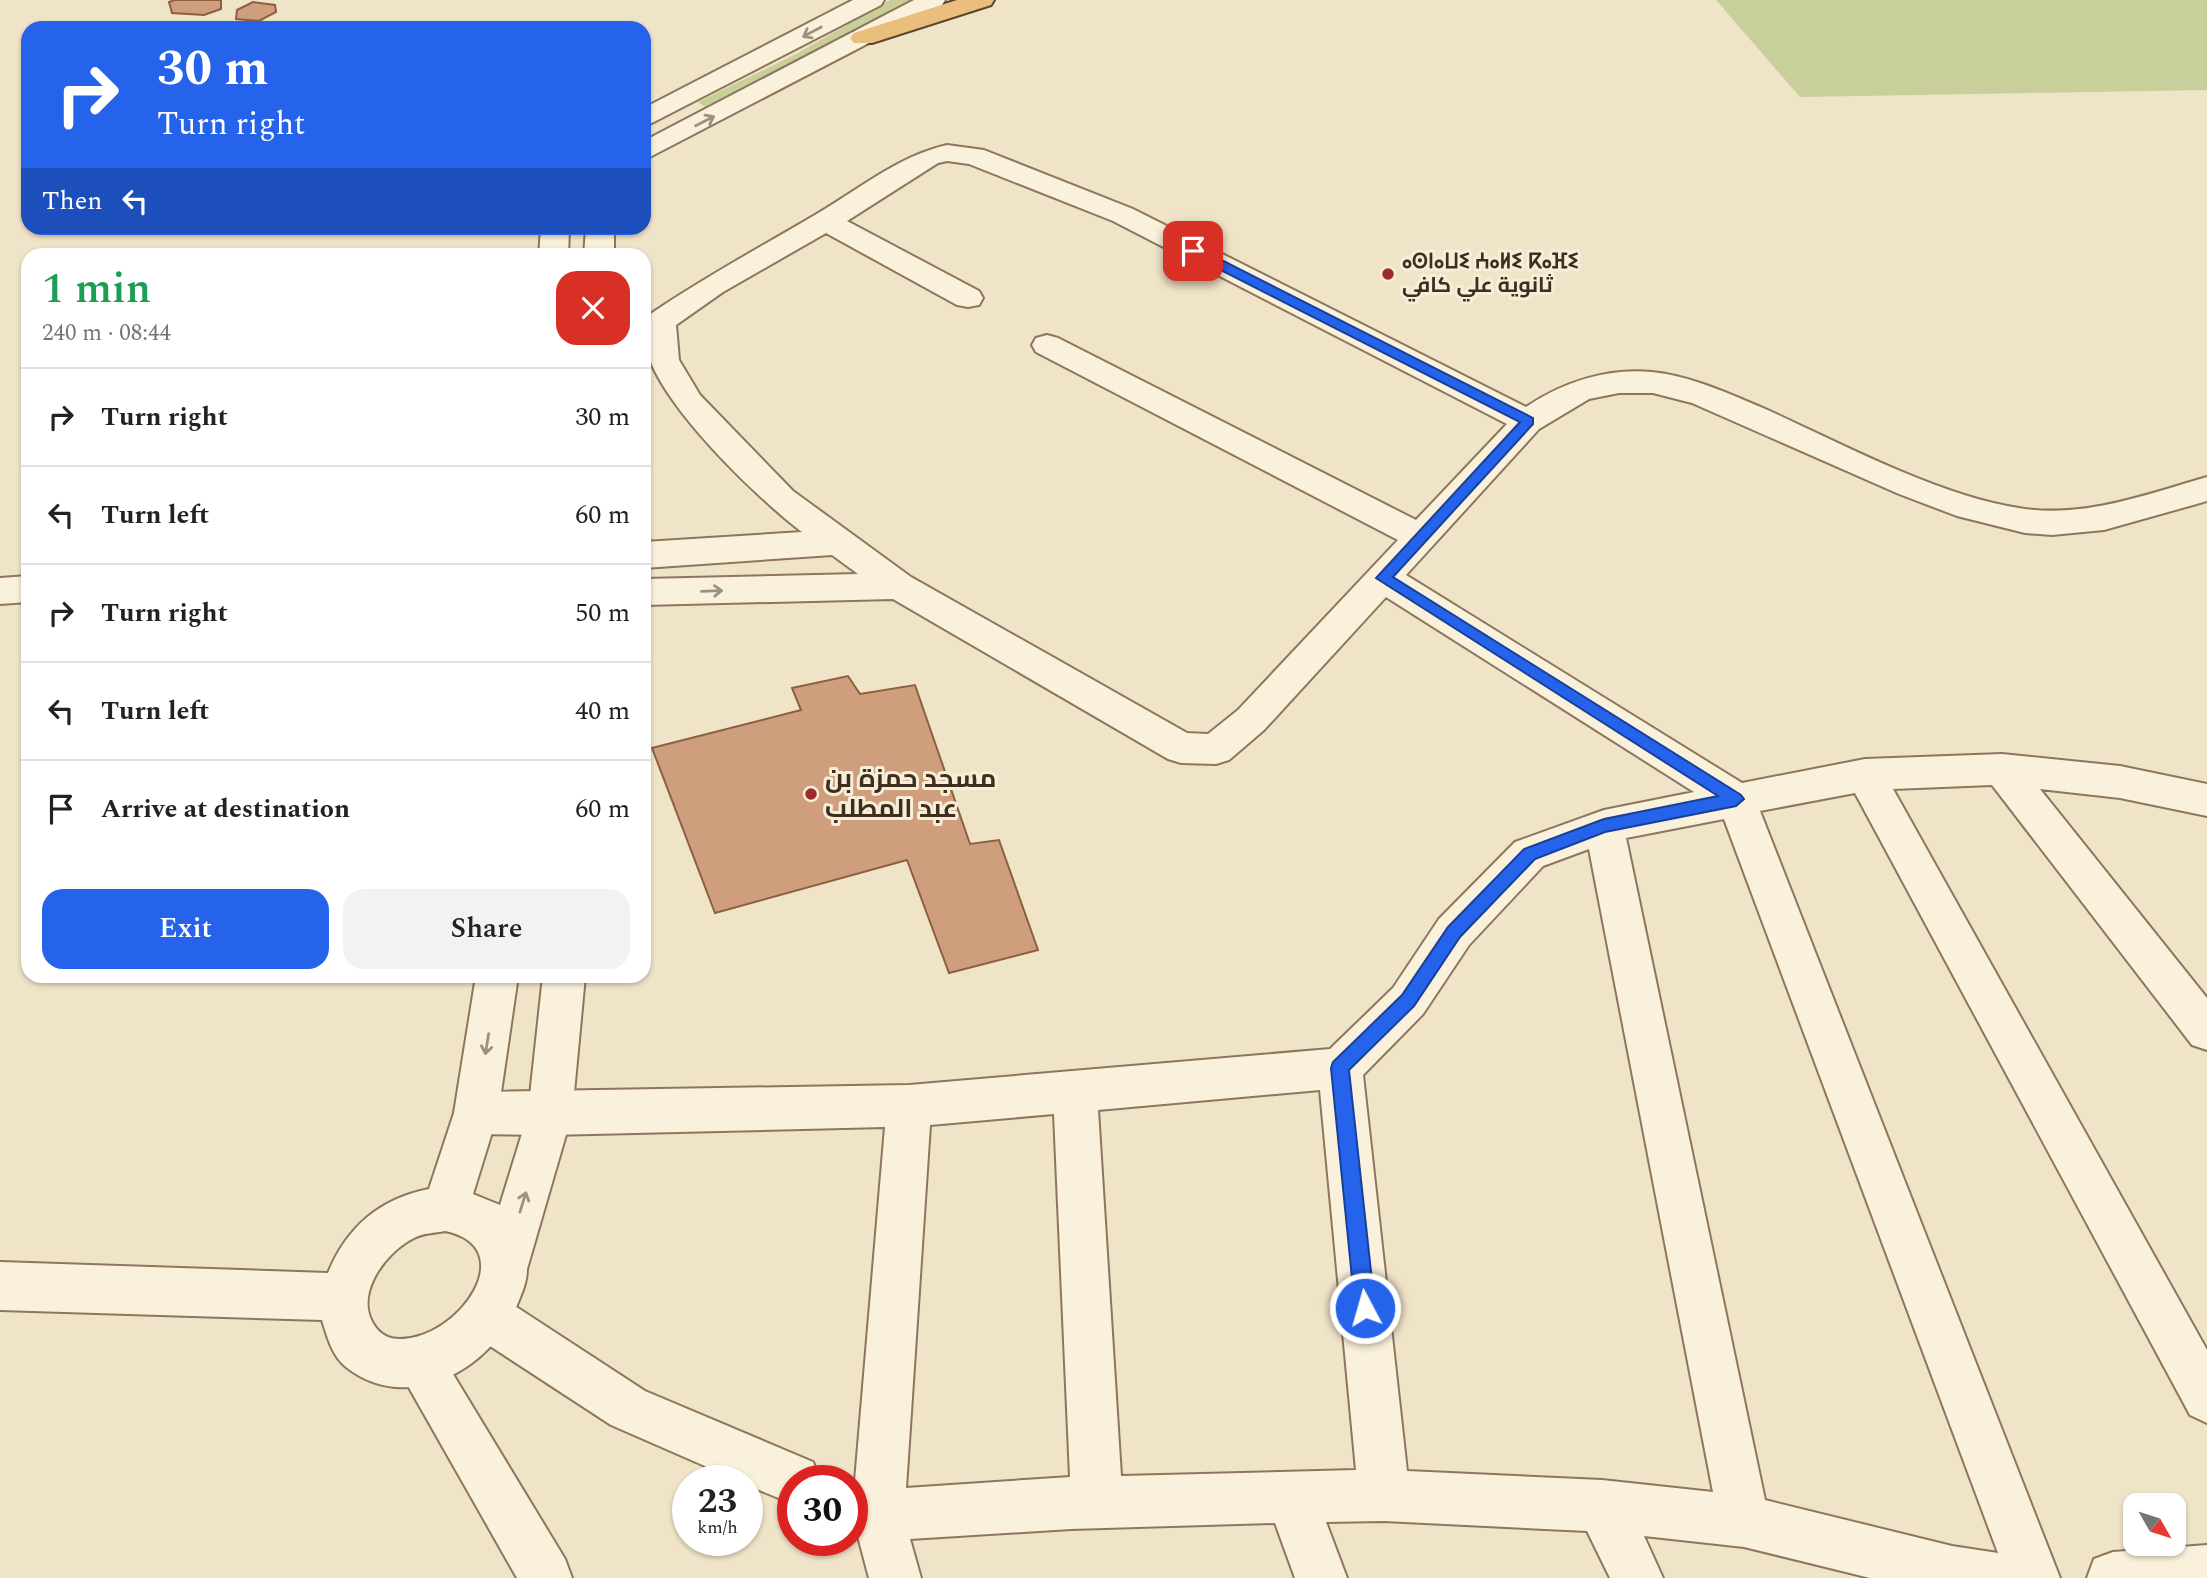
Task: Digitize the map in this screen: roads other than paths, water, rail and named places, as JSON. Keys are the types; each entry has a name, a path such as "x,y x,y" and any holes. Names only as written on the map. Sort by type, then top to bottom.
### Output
{"highway":[{"path":"863,38 982,0"}],"street":[{"path":"651,115 872,0"},
{"path":"651,148 933,0"},
{"path":"1528,421 1124,215 974,156 947,153 929,157 826,221 652,320 664,360 689,402 780,499 899,586 1181,748 1216,749 1251,720 1528,421 1564,395 1600,386 1637,382 1688,390 1914,487 2001,517 2065,523 2110,517 2207,489"},
{"path":"826,221 968,298"},
{"path":"1047,345 1421,537"},
{"path":"651,555 836,542"},
{"path":"1383,578 1736,799 2034,1578"},
{"path":"651,593 899,586"},
{"path":"0,592 21,590"},
{"path":"2002,769 2207,1031"},
{"path":"476,1113 550,1114 909,1106 1075,1089 1340,1068 1408,1000 1454,932 1530,854 1604,825 1865,775 2002,769 2120,782 2207,800"},
{"path":"1865,775 2207,1398"},
{"path":"1604,825 1744,1521"},
{"path":"445,1209 476,1113 496,983"},
{"path":"504,1267 499,1245 489,1226 469,1214 445,1209 418,1213 392,1225 369,1245 352,1270 344,1297 345,1323 355,1343 371,1357 394,1364 419,1363 446,1354 470,1338 487,1316 500,1292 504,1267 550,1114 563,983"},
{"path":"1340,1068 1384,1495"},
{"path":"1075,1089 1097,1502"},
{"path":"868,1483 909,1106"},
{"path":"0,1286 344,1297"},
{"path":"487,1316 628,1408 777,1472"},
{"path":"419,1363 546,1578"},
{"path":"868,1511 1384,1495 1602,1506 1744,1521 1968,1576"},
{"path":"1291,1497 1321,1578"},
{"path":"1602,1506 1637,1578"},
{"path":"868,1518 895,1578"},
{"path":"2113,1578 2207,1571"}],"place":[{"name":"ⴰⵙⵏⴰⵡⵉ ⵄⴰⵍⵉ ⴽⴰⴼⵉ ثانوية علي كافي","path":"1388,274"},
{"name":"مسجد حمزة بن عبد المطلب","path":"811,794"}]}
